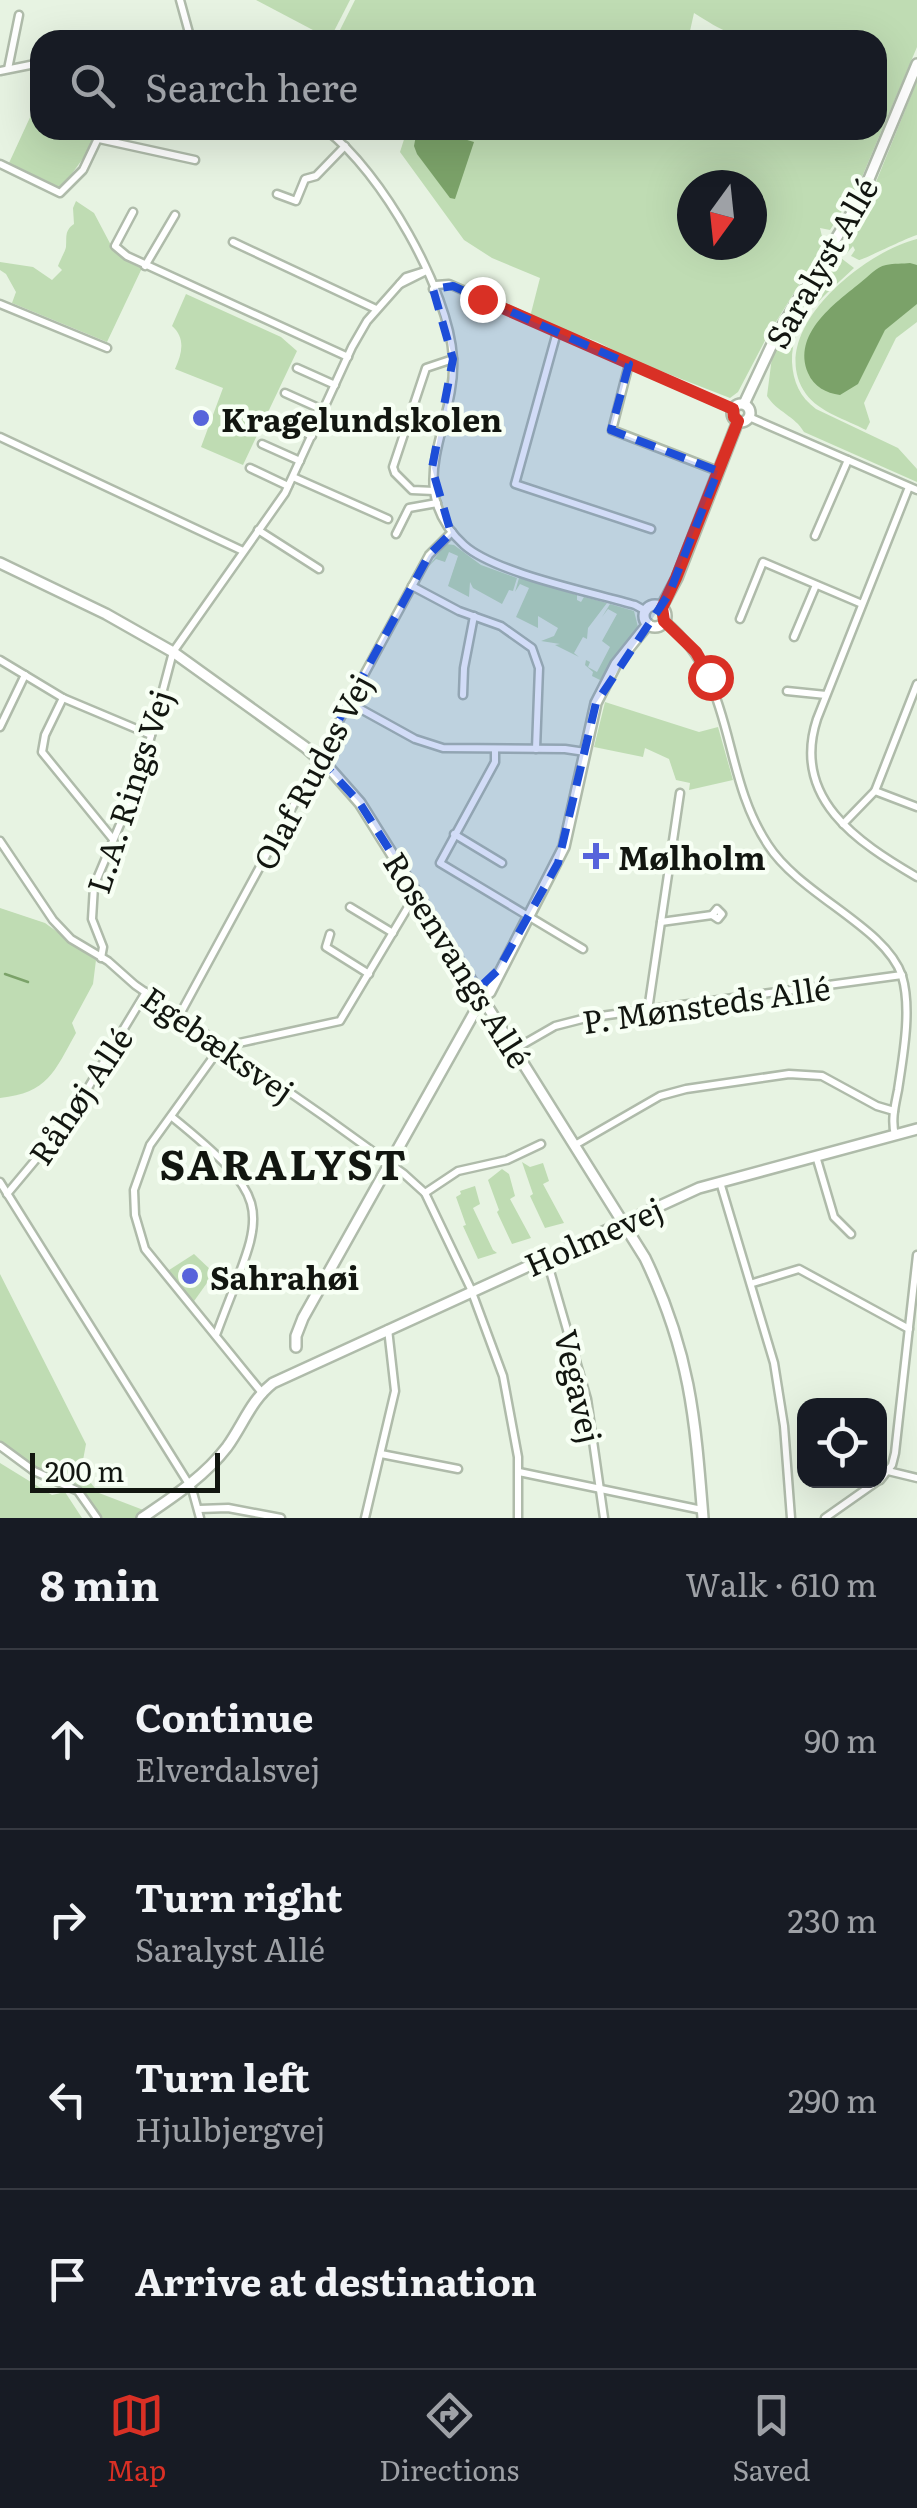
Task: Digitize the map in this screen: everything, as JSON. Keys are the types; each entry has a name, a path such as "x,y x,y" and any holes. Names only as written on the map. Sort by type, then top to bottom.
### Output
{"street":[{"path":"180,0 188,30"},
{"path":"19,14 4,70 30,65"},
{"name":"Saralyst Allé","path":"887,136 917,64"},
{"path":"0,164 60,193 83,170 98,140"},
{"path":"123,140 195,160"},
{"path":"338,140 388,198 446,321 453,359 451,392 434,454 434,491 452,532 488,561 646,611"},
{"name":"Saralyst Allé","path":"744,404 775,338 861,198 885,140"},
{"path":"276,194 296,201 305,180 316,176 345,146"},
{"path":"133,212 115,246 145,266 348,356"},
{"path":"145,266 175,216"},
{"path":"233,242 376,309"},
{"name":"L.A. Rings Vej","path":"101,958 102,947 92,918 98,873 140,777 172,652 288,486 348,356 376,309 406,277 425,271"},
{"path":"433,290 453,286 733,409 744,404 749,417"},
{"path":"0,304 108,348"},
{"path":"557,332 516,484 651,530"},
{"path":"434,491 412,490 393,467 426,368 453,359"},
{"path":"629,364 612,430 718,470"},
{"path":"298,368 335,385"},
{"path":"285,393 323,410"},
{"path":"733,409 738,421"},
{"path":"896,1135 894,1112 906,1014 902,975 892,956 872,935 804,886 770,850 746,800 716,693 704,665 664,621 662,608 738,421 749,417 913,488 826,696 813,731 810,756 819,791 843,824 917,877"},
{"path":"273,418 312,436"},
{"path":"0,438 243,551"},
{"path":"262,444 300,461"},
{"path":"816,536 848,460"},
{"path":"250,468 288,486"},
{"path":"293,477 388,519"},
{"path":"396,534 409,508 437,504"},
{"path":"258,530 320,569"},
{"name":"Olaf Rudes Vej","path":"179,1016 429,555 452,532"},
{"path":"740,619 763,562 862,604"},
{"name":"Rosenvangs Allé","path":"0,563 106,614 172,652 318,758 360,803 623,1220 662,1293 683,1353 696,1425 703,1514"},
{"path":"794,638 816,585"},
{"path":"412,586 516,634 535,654 539,668 536,748"},
{"path":"646,611 651,606 662,608"},
{"path":"296,1348 303,1318 480,993 490,992 564,847 596,703 604,685 648,624 646,611"},
{"path":"463,695 474,616"},
{"path":"648,624 655,627 664,621"},
{"path":"0,660 64,698 151,735"},
{"path":"0,727 25,675"},
{"path":"843,824 875,791 917,684"},
{"path":"788,691 826,696"},
{"path":"64,698 45,735 42,752 112,838"},
{"path":"348,702 434,746 585,752"},
{"path":"495,748 496,762 440,863 583,949"},
{"path":"875,791 917,807"},
{"path":"648,1010 680,794"},
{"path":"454,834 502,862"},
{"name":"Egebæksvej","path":"0,841 52,920 72,940 390,1163 425,1193 472,1291 503,1376 515,1432 518,1518"},
{"path":"230,1051 238,1043 340,1021 417,892"},
{"path":"350,907 393,933"},
{"path":"661,922 712,915"},
{"path":"330,934 326,947 370,974"},
{"name":"P. Mønsteds Allé","path":"516,1049 542,1032 570,1022 902,975"},
{"name":"Råhøj Allé","path":"8,1194 68,1122 146,992"},
{"path":"222,1045 150,1144 134,1190 135,1215 145,1248 263,1394"},
{"path":"576,1145 645,1102 673,1092 789,1074 822,1076 894,1112"},
{"path":"172,1117 233,1169 254,1206 252,1235 215,1336"},
{"name":"Holmevej","path":"142,1518 189,1486 220,1455 263,1394 283,1379 623,1220 720,1180 917,1129"},
{"path":"425,1193 458,1171 507,1160 540,1144"},
{"path":"816,1156 834,1217 851,1234"},
{"path":"720,1180 753,1282 780,1393 790,1518"},
{"path":"0,1182 189,1486 199,1514 228,1508 281,1518"},
{"path":"917,1255 894,1452 888,1471 917,1478"},
{"name":"Vegavej","path":"546,1257 586,1399 604,1518"},
{"path":"753,1282 799,1269 908,1330"},
{"path":"364,1518 395,1391 388,1329"},
{"path":"904,1372 917,1375"},
{"path":"0,1446 34,1471 78,1490 97,1518"},
{"path":"380,1454 458,1468"},
{"path":"518,1472 703,1514"},
{"path":"825,1518 868,1488"}],"highlighted area":[{"path":"453,286 629,364 611,430 718,471 669,594 596,703 558,863 498,970 478,989 359,802 318,758 429,555 451,533 432,468 453,359 433,289"}],"shaded area":[{"path":"256,0 350,0 335,30 313,30"},
{"path":"355,0 917,0 917,47 887,118 887,30 723,30 694,13 690,30 340,30"},
{"path":"917,81 917,235 859,260 851,256 853,246 847,253 841,249 861,219"},
{"path":"30,117 30,140 92,140 63,186 9,163"},
{"path":"404,140 878,140 859,184 830,230 820,228 824,245 769,333 738,392 730,398 530,317 540,278 492,258 464,240 400,152"},
{"path":"415,140 474,142 455,199 450,198 414,146"},
{"path":"76,201 94,213 113,249 142,268 107,342 12,303 16,292 0,270 0,262 33,267 52,280 62,270 58,266 67,232 74,224"},
{"path":"917,239 917,322 896,338 864,403 870,422 866,430 826,411 806,394 796,370 798,346 808,322 825,298 847,278 871,260"},
{"path":"837,255 854,268 812,309 797,333 792,362 796,382 816,409 898,448 917,469 917,482 804,432 767,396 772,357"},
{"path":"917,265 917,304 885,330 858,384 840,395 821,388 808,373 805,359 806,345 818,321 879,268"},
{"path":"186,294 281,337 297,351 243,465 201,447 223,388 175,369 181,346 172,326"},
{"path":"446,544 454,545 481,565 517,578 513,591 509,590 502,604 473,588 470,582 469,597 448,586 458,556 449,552 445,562 436,559 427,568"},
{"path":"519,578 577,595 581,602 584,597 607,603 588,628 587,639 583,637 574,653 579,657 555,645 560,644 541,641 554,636 558,628 538,616 538,628 516,617 529,588 520,584 515,592"},
{"path":"610,604 634,611 638,627 600,680 585,665 586,660 590,662 588,667 597,672 610,647 602,641 617,614 608,609 602,617"},
{"path":"605,702 699,732 718,727 733,780 689,790 690,783 676,780 669,759 645,748 643,757 594,747"},
{"path":"0,908 45,923 96,960 93,984 72,1023 76,1033 55,1069 39,1086 0,1098"},
{"path":"522,1162 530,1167 543,1163 549,1181 543,1184 564,1223 545,1228 530,1196 533,1194"},
{"path":"502,1169 509,1174 515,1196 510,1199 531,1238 512,1244 488,1180"},
{"path":"475,1186 480,1204 473,1208 497,1253 478,1259 463,1226 466,1225 456,1197 460,1191"},
{"path":"194,1254 214,1273 192,1304 166,1272"},
{"path":"0,1274 86,1444 81,1471 99,1493 146,1511 135,1518 100,1518 79,1486 34,1468 0,1443"},
{"path":"0,1463 52,1495 65,1492 82,1518 0,1518"}],"waterway":[{"path":"5,974 28,982"}],"place":[{"name":"Kragelundskolen","path":"201,418"},
{"name":"Mølholm","path":"596,856"},
{"name":"Sahrahøi","path":"190,1276"}],"district":[{"name":"SARALYST","path":"284,1162"}],"route":[{"path":"482,299 733,409 732,415 738,421 662,608 664,621 696,652 710,677"}]}
